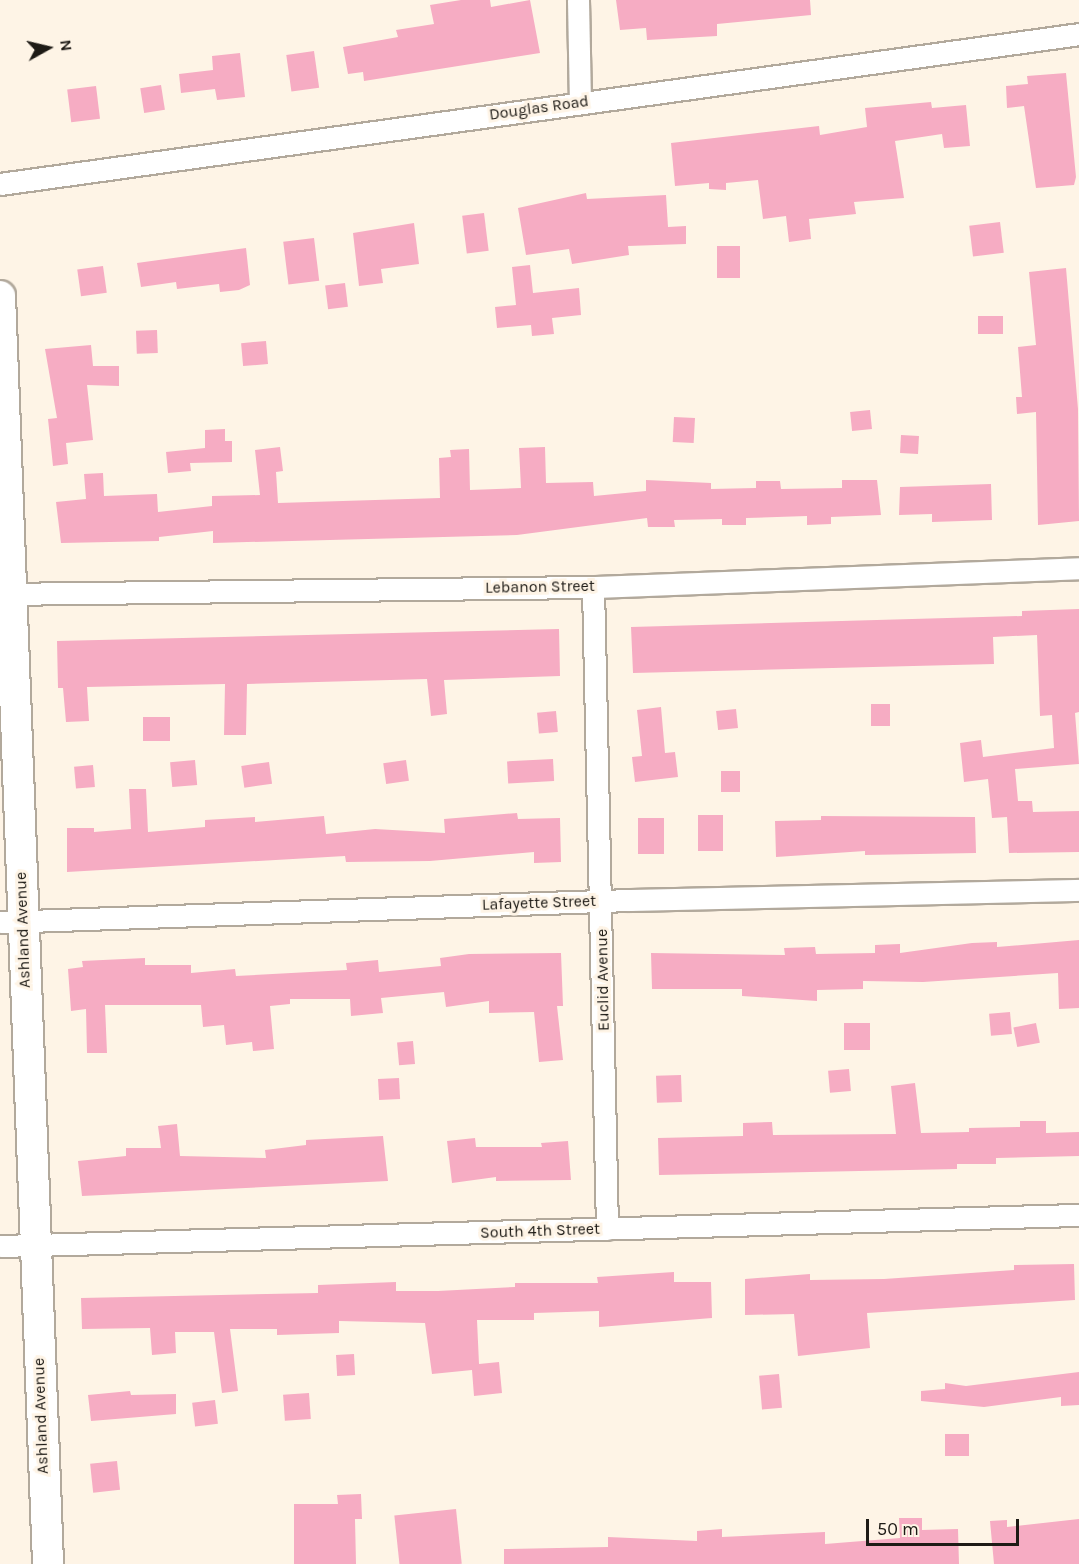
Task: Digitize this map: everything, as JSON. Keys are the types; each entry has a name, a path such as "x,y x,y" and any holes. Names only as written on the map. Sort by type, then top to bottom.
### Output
{"street":[{"path":"578,0 580,102"},
{"name":"Douglas Road","path":"0,184 1079,34"},
{"name":"Ashland Avenue","path":"0,296 11,922 34,1245 48,1564"},
{"name":"Lebanon Street","path":"7,593 593,587 1079,568"},
{"name":"Euclid Avenue","path":"593,587 602,900 607,1229"},
{"name":"Lafayette Street","path":"11,922 602,900 1079,890"},
{"name":"South 4th Street","path":"0,1246 1079,1215"}],"building":[{"path":"461,0 490,0 491,7 530,0 540,53 364,81 363,72 348,74 343,47 398,37 396,30 434,24 430,5"},
{"path":"616,0 810,0 811,15 717,24 717,36 647,40 646,28 620,30"},
{"path":"314,51 319,88 291,92 286,55"},
{"path":"240,53 245,97 217,100 215,89 181,93 179,74 213,70 212,56"},
{"path":"1066,73 1076,177 1074,185 1036,188 1024,106 1007,108 1006,86 1028,84 1027,76"},
{"path":"161,85 165,110 144,113 140,88"},
{"path":"96,86 100,119 71,122 67,90"},
{"path":"931,102 932,108 966,105 970,146 944,148 942,134 895,141 904,198 854,202 856,214 809,219 811,239 789,242 786,216 763,219 758,180 726,183 726,190 709,189 709,183 675,186 671,143 819,126 820,135 867,127 865,108"},
{"path":"586,193 587,199 666,195 668,227 686,226 686,244 628,246 629,255 572,264 569,249 526,255 518,208"},
{"path":"484,213 489,251 467,253 462,216"},
{"path":"1000,222 1004,253 973,257 969,226"},
{"path":"414,223 419,264 381,269 383,283 359,286 353,233"},
{"path":"314,238 319,281 288,284 283,242"},
{"path":"717,246 740,246 740,278 717,278"},
{"path":"246,248 250,285 239,290 220,292 219,284 177,289 176,282 141,287 137,263"},
{"path":"530,265 533,293 579,288 581,315 552,318 554,334 532,336 531,325 497,328 495,307 516,305 512,267"},
{"path":"103,266 107,293 81,296 77,270"},
{"path":"1066,268 1078,409 1079,521 1038,525 1036,412 1017,414 1016,397 1022,397 1018,347 1036,345 1029,272"},
{"path":"345,283 348,307 328,309 325,285"},
{"path":"978,316 1003,316 1003,334 978,334"},
{"path":"157,330 158,353 137,354 136,331"},
{"path":"266,341 268,364 243,366 241,343"},
{"path":"91,345 93,366 119,366 119,386 87,385 93,440 66,443 68,464 53,466 48,419 57,418 45,349"},
{"path":"870,410 872,429 852,431 850,412"},
{"path":"674,417 695,418 694,443 673,442"},
{"path":"225,429 225,441 232,441 232,462 190,463 191,471 168,473 166,452 205,448 205,430"},
{"path":"901,435 919,436 918,454 900,453"},
{"path":"280,447 283,471 276,472 278,503 440,498 439,458 451,457 450,450 469,449 470,490 521,488 519,448 545,447 546,483 593,482 594,496 646,491 646,480 711,483 711,489 756,488 756,481 780,481 781,489 842,488 842,480 877,480 881,515 831,517 831,524 807,525 807,516 746,518 746,525 722,525 722,519 674,520 675,527 648,527 647,518 517,535 213,543 213,531 159,537 159,541 61,543 56,502 86,499 84,474 103,473 104,496 157,494 158,512 212,506 212,496 260,495 255,450"},
{"path":"991,484 992,520 932,522 932,514 899,515 900,487"},
{"path":"1079,609 1079,712 1075,713 1079,764 1015,769 1018,801 1032,801 1033,812 1079,811 1079,852 1009,853 1007,817 992,818 988,779 964,782 960,743 981,740 983,757 1054,748 1052,715 1040,716 1037,635 993,637 994,664 633,673 631,627 1022,616 1022,611"},
{"path":"559,629 560,676 444,680 447,714 431,716 427,679 247,684 246,735 224,735 225,684 87,687 89,721 66,722 63,688 58,688 57,641"},
{"path":"871,704 890,704 890,726 871,726"},
{"path":"661,707 665,753 675,752 678,777 635,782 632,757 642,756 637,710"},
{"path":"736,709 738,728 718,730 716,711"},
{"path":"556,711 558,732 539,734 537,713"},
{"path":"143,717 170,717 170,741 143,741"},
{"path":"553,759 554,781 508,783 507,761"},
{"path":"195,760 197,785 172,787 170,762"},
{"path":"406,760 409,781 386,784 383,763"},
{"path":"269,762 272,784 244,788 241,766"},
{"path":"93,765 95,787 76,789 74,767"},
{"path":"721,771 740,771 740,792 721,792"},
{"path":"129,789 146,789 148,832 205,827 205,820 255,817 255,822 324,816 326,834 375,829 445,833 444,819 517,813 518,819 560,818 561,862 534,863 534,852 430,861 346,862 345,856 67,872 67,828 94,828 94,832 131,829"},
{"path":"698,815 723,815 723,851 698,851"},
{"path":"821,816 975,817 976,853 865,855 865,851 776,857 775,821 821,820"},
{"path":"638,818 664,818 664,854 638,854"},
{"path":"1079,940 1079,1008 1059,1009 1058,973 923,982 863,981 863,989 817,990 817,1001 742,996 742,989 652,989 651,953 785,955 784,948 815,947 816,954 875,953 875,945 900,944 900,953 972,943 997,942 997,947"},
{"path":"561,953 563,1006 557,1006 563,1060 539,1062 534,1012 489,1013 489,1001 446,1007 444,992 381,998 383,1013 351,1016 350,999 290,999 290,1004 270,1006 274,1049 253,1051 252,1042 226,1045 224,1025 203,1027 201,1005 105,1005 107,1053 87,1053 86,1009 71,1011 68,969 83,967 82,961 145,958 145,965 191,965 191,973 235,969 236,976 347,970 346,963 378,960 379,972 441,966 440,958 469,954"},
{"path":"1010,1012 1012,1034 991,1036 989,1014"},
{"path":"844,1023 870,1023 870,1050 844,1050"},
{"path":"1036,1023 1040,1043 1017,1047 1013,1027"},
{"path":"413,1041 415,1064 399,1065 397,1042"},
{"path":"849,1069 851,1091 830,1093 828,1071"},
{"path":"681,1075 682,1102 657,1103 656,1076"},
{"path":"399,1078 400,1099 379,1100 378,1079"},
{"path":"915,1083 921,1133 969,1132 969,1128 1020,1127 1020,1121 1046,1121 1046,1133 1079,1132 1079,1156 996,1158 996,1164 957,1164 957,1169 659,1175 658,1138 743,1136 743,1123 772,1122 773,1135 896,1134 891,1086"},
{"path":"177,1124 180,1156 266,1158 265,1150 306,1145 306,1140 383,1136 388,1181 82,1196 78,1161 126,1156 126,1148 161,1148 158,1126"},
{"path":"475,1138 476,1147 542,1147 541,1143 568,1141 571,1180 496,1181 496,1177 452,1183 447,1141"},
{"path":"1074,1264 1075,1300 867,1313 870,1348 798,1356 794,1314 745,1315 745,1279 810,1274 810,1280 884,1279 1014,1270 1014,1265"},
{"path":"674,1272 674,1282 711,1282 712,1318 599,1327 599,1311 534,1313 534,1320 477,1320 479,1364 499,1362 502,1393 474,1396 472,1370 432,1374 425,1323 339,1321 339,1333 277,1335 277,1329 230,1329 238,1391 222,1393 214,1332 175,1332 176,1353 152,1355 150,1328 82,1329 81,1298 318,1293 318,1285 396,1282 396,1291 438,1291 515,1287 515,1283 598,1283 597,1277"},
{"path":"354,1354 355,1375 337,1376 336,1355"},
{"path":"1079,1372 1079,1405 1061,1406 1061,1397 984,1407 921,1401 921,1391 945,1389 945,1383 966,1386"},
{"path":"779,1374 782,1408 762,1410 759,1376"},
{"path":"130,1391 131,1395 176,1394 176,1414 91,1421 88,1395"},
{"path":"309,1393 311,1419 285,1421 283,1395"},
{"path":"215,1400 218,1424 195,1427 192,1403"},
{"path":"945,1434 969,1434 969,1456 945,1456"},
{"path":"117,1461 120,1490 93,1493 90,1464"},
{"path":"361,1494 362,1519 355,1519 356,1564 294,1564 294,1504 338,1504 337,1495"},
{"path":"456,1509 462,1564 399,1564 394,1515"},
{"path":"899,1518 922,1518 922,1530 958,1529 959,1564 504,1564 504,1549 608,1547 608,1537 697,1541 697,1531 722,1529 722,1537 825,1532 825,1544 900,1538"},
{"path":"1079,1519 1079,1564 994,1564 990,1521 1007,1520 1007,1527"}]}
